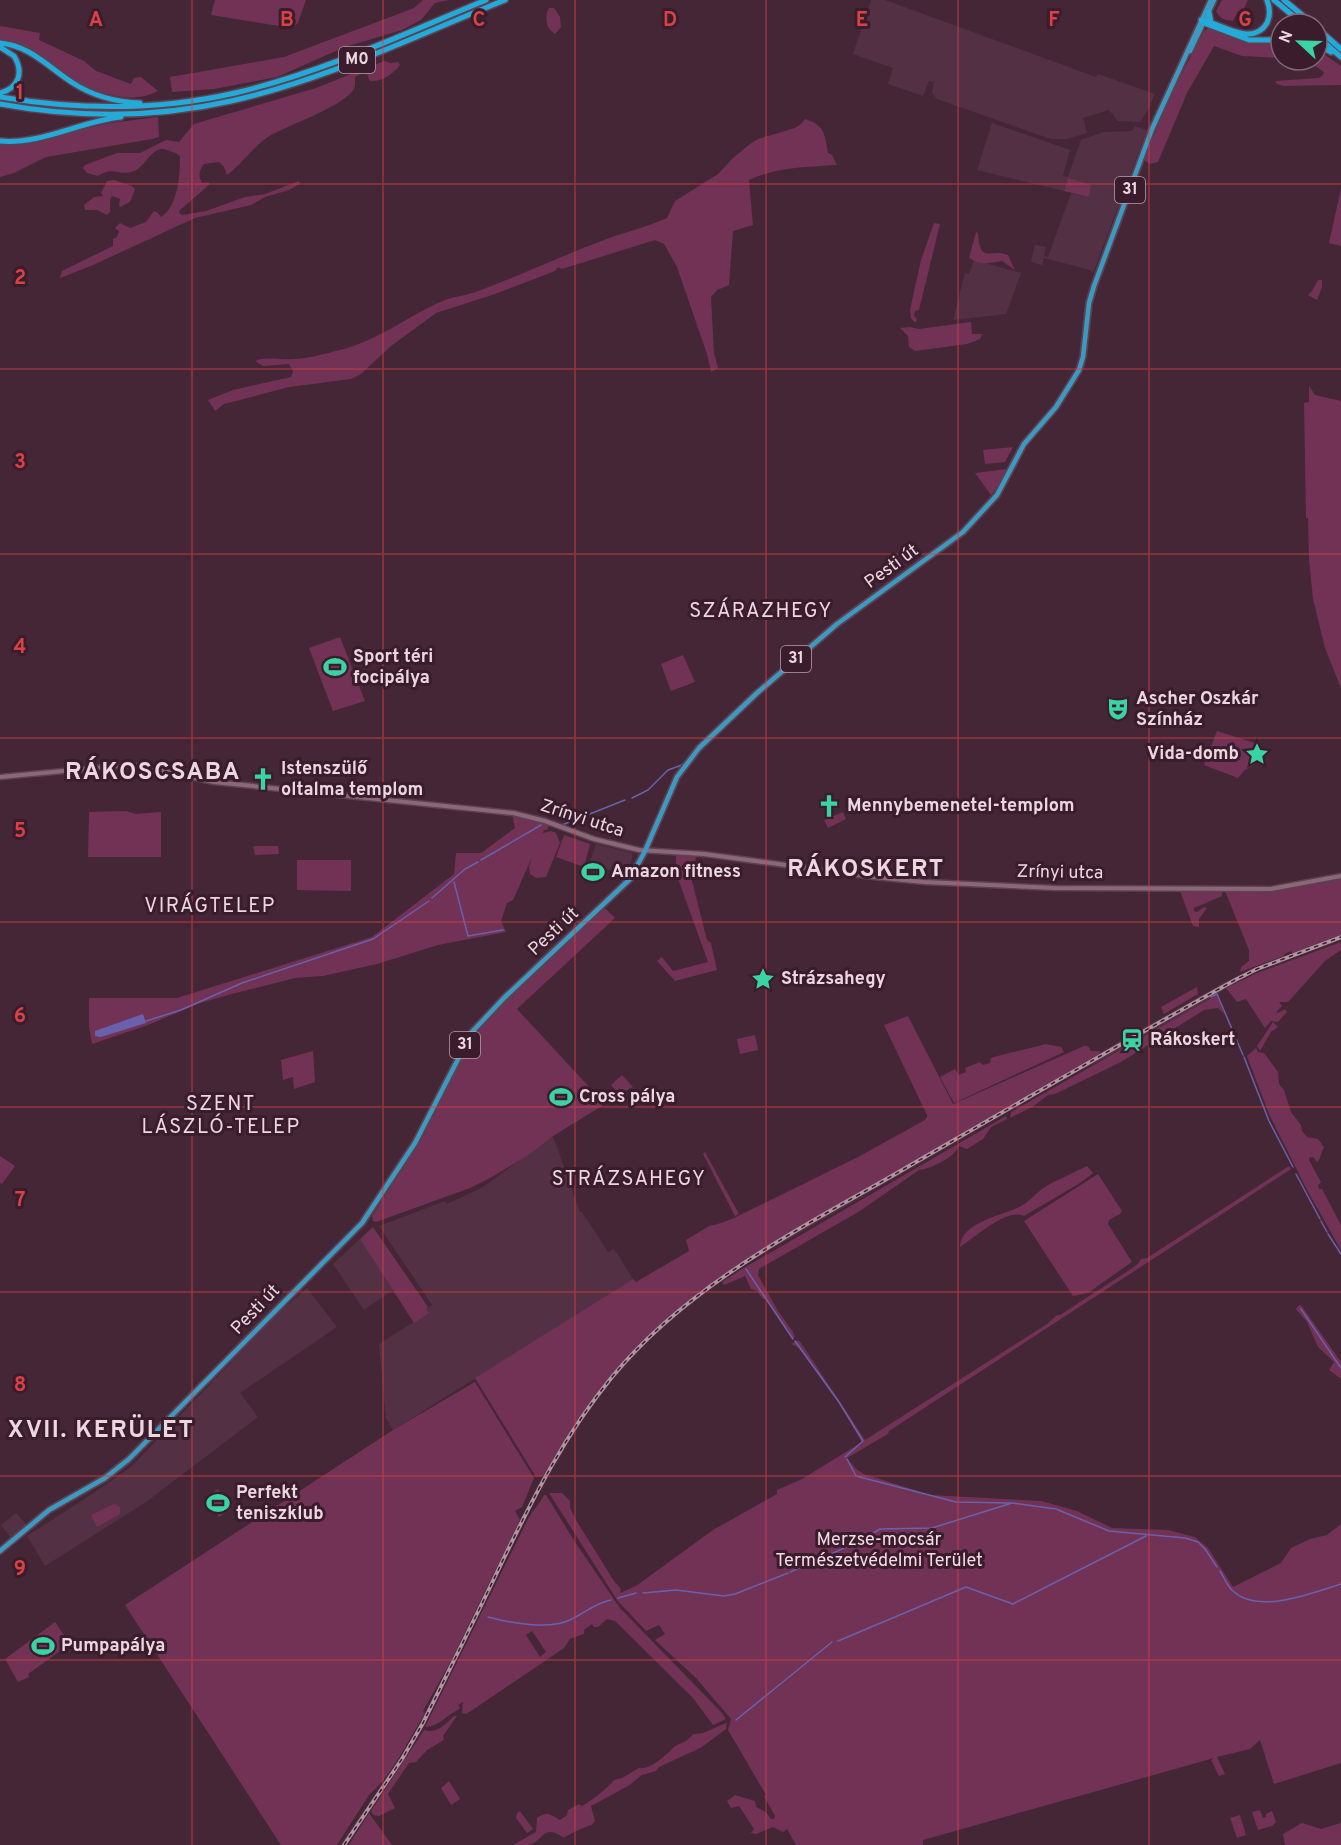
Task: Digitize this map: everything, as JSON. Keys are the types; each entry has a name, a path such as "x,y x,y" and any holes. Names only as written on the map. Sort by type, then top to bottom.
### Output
{"highway":[{"name":"M0","path":"0,97 74,106 153,105 173,104 236,93 296,76 486,0"},
{"name":"M0","path":"0,104 62,112 133,114 233,101 291,85 505,0"},
{"path":"1205,22 1240,33 1253,34 1263,28 1269,18 1267,0"},
{"path":"1274,0 1288,12"},
{"path":"1284,0 1298,12"},
{"path":"1200,29 1209,12"},
{"path":"1205,22 1249,40 1269,40"},
{"path":"1329,38 1341,49"},
{"path":"0,45 14,56 20,71 15,84 0,93"},
{"path":"0,45 15,46 30,52 68,80 92,93 118,101 153,105"},
{"path":"1329,47 1341,58"},
{"path":"0,141 23,141 133,114"}],"main road":[{"name":"31","path":"1209,12 1212,0"},
{"name":"31","path":"1179,69 1205,22 1212,0"},
{"name":"31","path":"1179,69 1200,29"},
{"name":"Pesti út","path":"0,1551 49,1510 105,1478 129,1459 362,1223 415,1143 478,1023 626,883 645,851 680,771 719,728 837,624 963,532 997,495 1024,444 1056,407 1077,374 1083,357 1094,286 1148,139 1179,69"},
{"name":"Zrínyi utca","path":"0,777 127,765 139,766 213,782 513,813 545,821 601,841 645,851 704,854 878,878 924,882 1055,888 1271,889 1341,876"}],"shaded area":[{"path":"871,0 885,0 1096,77 1098,74 1155,94 1140,122 1118,121 1109,110 1083,118 1087,133 1067,139 1051,139 937,99 932,93 934,82 929,81 923,96 888,84 893,68 853,54"},
{"path":"992,123 1070,150 1063,176 1068,177 1081,140 1103,132 1132,131 1135,126 1147,130 1093,273 1090,270 1044,258 1042,265 1031,262 1035,245 1046,247 1044,256 1048,257 1071,193 1089,197 1068,178 1064,191 977,170"},
{"path":"974,260 1021,273 1006,314 953,320 965,273 969,274"},
{"path":"596,844 632,853 627,877 590,862"},
{"path":"1341,935 1341,940 1257,971 1226,988 737,1269 651,1338 614,1378 579,1424 546,1477 425,1724 404,1760 347,1845 340,1845 422,1722 538,1485 561,1446 611,1376 649,1335 682,1306 736,1266 1106,1049 1225,982"},
{"path":"143,1014 146,1023 101,1037 95,1036 95,1031"},
{"path":"553,1136 580,1212 608,1252 614,1249 633,1279 393,1430 386,1418 379,1344 428,1313 426,1309 432,1305 379,1226 445,1201 447,1204 483,1187"},
{"path":"360,1239 393,1290 364,1310 333,1264"},
{"path":"307,1288 337,1327 240,1393 258,1417 146,1502 45,1566 27,1536 132,1466 277,1314"},
{"path":"16,1513 27,1525 11,1538 1,1525"}],"green space":[{"path":"215,0 306,0 298,23 292,28 211,15"},
{"path":"423,0 449,0 435,3 421,20 402,30 345,47 277,77 214,89 172,92 170,77 284,57 414,8"},
{"path":"1222,0 1248,0 1242,12 1238,11 1233,21 1223,19 1216,11"},
{"path":"549,8 554,8 560,17 561,27 555,34 547,22"},
{"path":"0,26 40,33 39,40 84,61 96,71 131,84 134,78 141,77 158,91 148,95 126,97 93,90 63,74 32,50 0,40"},
{"path":"1209,28 1244,42 1269,43 1269,57 1242,56 1214,46 1187,93 1158,162 1150,164 1144,160 1169,98 1204,31"},
{"path":"1329,58 1341,66 1341,85 1284,86 1275,81 1319,78 1324,72 1329,72"},
{"path":"384,61 398,62 400,65 383,79 370,81 367,74 362,73 355,77 355,86 351,93 342,100 268,137 227,175 219,162 204,164 200,171 200,178 202,183 210,184 179,213 182,215 206,211 245,197 265,194 299,181 300,184 265,197 251,205 195,218 60,278 62,271 113,246 113,239 117,237 119,231 115,228 120,223 130,228 146,222 154,211 161,217 167,212 177,190 180,156 159,149 134,171 124,173 108,171 98,176 87,173 83,168 85,165 117,153 140,153 166,140 179,142 194,124 316,88"},
{"path":"158,117 159,137 46,157 14,173 0,177 0,144 12,145 110,123"},
{"path":"805,119 817,124 823,132 828,153 832,155 837,165 781,170 749,180 753,225 733,231 729,285 717,290 711,297 714,353 718,368 711,372 677,267 664,244 655,240 562,269 558,267 555,271 495,294 436,313 391,346 361,374 351,379 289,387 224,404 215,411 208,400 233,390 291,377 293,371 289,364 263,366 255,361 269,358 318,356 357,345 443,301 476,292 607,239 667,218 675,201 718,174 750,144 758,139 795,128"},
{"path":"1068,178 1091,185 1089,197 1064,191"},
{"path":"114,180 135,189 130,202 120,207 120,199 112,196 110,212 107,215 97,210 85,210 84,205 94,197 103,196 101,193 107,181"},
{"path":"1341,188 1341,246 1329,243"},
{"path":"934,223 940,224 919,310 915,311 914,316 917,319 914,322 910,310 921,260"},
{"path":"976,232 984,252 1008,255 1015,270 1002,261 982,263 969,258"},
{"path":"1318,280 1322,280 1322,287 1317,300 1308,295"},
{"path":"971,322 972,334 982,334 980,339 967,344 915,351 909,347 908,336 900,328 919,329"},
{"path":"1309,386 1315,395 1341,401 1341,688 1325,648 1313,599 1308,518 1306,518 1304,403 1309,402"},
{"path":"1013,447 1005,462 985,464 983,450"},
{"path":"1007,469 999,486 991,495 975,473"},
{"path":"340,637 365,701 333,711 309,648"},
{"path":"683,655 695,682 671,691 661,664"},
{"path":"1217,731 1261,745 1255,764 1238,778 1204,765"},
{"path":"126,811 136,814 161,812 161,857 88,857 89,812"},
{"path":"843,812 846,819 828,828 824,820"},
{"path":"512,814 549,825 543,833 551,831 556,833 560,843 546,877 536,878 530,874 529,867 532,857 513,900 507,903 501,921 506,932 438,945 377,964 323,976 295,978 232,994 200,1003 148,1025 92,1044 89,1027 89,998 177,998 372,937 454,874 456,853 481,853 515,828"},
{"path":"564,835 590,844 584,867 556,857"},
{"path":"278,846 279,854 255,855 253,847"},
{"path":"676,855 696,856 692,881 717,970 675,981 657,961 662,957 673,971 708,962 676,873"},
{"path":"297,860 351,860 351,891 297,890"},
{"path":"1341,879 1341,935 1293,954 1291,951 1284,956 1240,972 1241,967 1249,961 1249,950 1225,891 1271,892"},
{"path":"1180,891 1222,891 1222,896 1194,908 1197,912 1204,907 1207,908 1199,919 1199,927 1193,926"},
{"path":"602,909 606,909 615,918 517,1009 605,1104 492,1177 470,1188 376,1222 373,1221 372,1216 421,1140 474,1033"},
{"path":"1341,942 1341,950 1325,961 1288,1002 1279,1002 1282,1006 1276,1012 1285,1009 1287,1012 1278,1022 1271,1021 1265,1028 1246,999 1237,1002 1226,988 1257,973"},
{"path":"1197,987 1198,994 1164,1014 1161,1007"},
{"path":"1217,995 1224,1014 1218,1008 1204,1010 1121,1062 1055,1094 1048,1095 1034,1106 1010,1118 1011,1112"},
{"path":"908,1016 953,1104 1084,1046 1088,1046 1091,1051 1100,1051 1099,1054 759,1252 693,1298 664,1323 611,1378 587,1408 543,1476 536,1477 475,1378 633,1279 636,1282 689,1251 686,1240 709,1226 732,1219 858,1157 925,1120 927,1115 884,1025"},
{"path":"1273,1022 1278,1027 1271,1032 1260,1051 1257,1046"},
{"path":"755,1035 758,1050 740,1054 737,1039"},
{"path":"1045,1044 1061,1047 1064,1052 954,1103 940,1077 955,1069 959,1075 966,1072 965,1068 980,1062 983,1065 990,1063 991,1058"},
{"path":"1256,1048 1258,1052 1264,1053 1278,1072 1279,1084 1284,1090 1291,1112 1301,1125 1302,1131 1307,1137 1318,1139 1324,1147 1317,1162 1313,1157 1309,1160 1321,1182 1318,1185 1319,1189 1322,1189 1341,1225 1341,1250 1307,1190 1269,1114 1247,1056"},
{"path":"313,1051 315,1082 294,1089 293,1077 283,1080 281,1060"},
{"path":"622,1075 633,1087 619,1094 611,1085"},
{"path":"1006,1116 1007,1119 991,1127 983,1139 967,1149 959,1146 942,1162 919,1170 860,1211 759,1269 758,1275 793,1332 795,1337 792,1339 766,1299 751,1289 745,1276 724,1285 722,1282 742,1269"},
{"path":"705,1152 739,1214 735,1216 703,1154"},
{"path":"0,1156 15,1166 2,1184 0,1183"},
{"path":"1087,1166 1093,1173 1080,1183 1024,1216 1009,1216 1000,1220 960,1247 962,1238 975,1225 1023,1205 1045,1187"},
{"name":"Merzse-mocsár Természetvédelmi Terület","path":"1289,1166 1291,1169 889,1431 888,1434 847,1458 856,1469 864,1474 930,1495 1041,1501 1077,1511 1112,1528 1168,1530 1195,1537 1208,1548 1233,1587 1281,1563 1291,1548 1310,1539 1327,1535 1341,1524 1341,1763 1274,1784 1260,1740 1250,1749 1217,1757 1225,1774 1219,1776 1211,1760 1214,1758 923,1840 923,1845 796,1845 787,1829 783,1832 773,1827 756,1834 751,1833 754,1829 739,1806 731,1808 727,1801 735,1795 755,1801 756,1807 766,1812 771,1819 775,1816 764,1796 766,1795 728,1730 731,1719 696,1678 655,1640 665,1634 659,1625 646,1631 617,1600 549,1493 562,1493 570,1501 570,1508 576,1520 621,1589 620,1593 636,1586 713,1530 777,1494 777,1490 802,1479 862,1442 838,1402 798,1347 791,1344 798,1340 801,1343 865,1440 1131,1269 1141,1259 1147,1258"},
{"path":"1098,1174 1122,1211 1109,1220 1108,1224 1132,1262 1088,1293 1073,1296 1024,1221"},
{"path":"373,1227 428,1307 426,1309 429,1313 414,1323 360,1239"},
{"path":"1301,1305 1341,1362 1341,1379 1329,1370 1334,1362 1318,1347 1307,1322 1296,1309"},
{"path":"475,1382 534,1478 522,1507 515,1511 520,1520 450,1663 423,1711 425,1713 397,1761 383,1781 369,1795 337,1845 281,1845 125,1605 393,1430"},
{"name":"Perfekt teniszklub","path":"218,1489 231,1509 219,1517 206,1497"},
{"path":"544,1495 620,1608 726,1719 713,1725 693,1698 615,1621 607,1619 598,1627 592,1624 584,1630 584,1634 570,1639 564,1648 466,1714 462,1713 463,1702 458,1705 460,1708 458,1710 438,1723 425,1727 527,1521","holes":["532,1631 546,1652 540,1657 526,1635"]},
{"path":"114,1504 120,1507 120,1514 97,1527 91,1515"},
{"path":"55,1622 70,1644 28,1674 29,1677 18,1682 5,1659"},
{"path":"457,1716 443,1736 444,1740 427,1750 416,1762 409,1763 388,1794 395,1808 379,1816 373,1815 371,1811 424,1730 433,1731"},
{"path":"727,1723 726,1729 702,1747 659,1767 656,1771 642,1775 628,1786 591,1806 595,1821 592,1825 564,1838 547,1832 529,1845 513,1845 536,1832 537,1818 540,1816 548,1814 560,1820 567,1815 568,1810 579,1804 582,1806 586,1804 614,1780 639,1768 652,1765 693,1734 706,1732"},
{"path":"449,1781 460,1799 451,1805 441,1788"},
{"path":"1260,1810 1263,1818 1272,1811 1276,1822 1272,1826 1258,1830 1252,1812"},
{"path":"520,1811 533,1829 527,1833 516,1818"},
{"path":"369,1813 392,1845 349,1845"},
{"path":"1240,1815 1246,1835 1237,1838 1230,1818"},
{"path":"1302,1823 1321,1829 1341,1823 1341,1845 1285,1845 1283,1834"}],"waterway":[{"path":"707,737 713,731"},
{"path":"632,798 648,790 668,770 682,765 694,752"},
{"path":"562,825 625,800"},
{"path":"481,860 541,825"},
{"path":"432,898 465,869 478,862"},
{"path":"454,882 468,936 503,930"},
{"path":"146,1021 181,1010 242,983 373,939 429,901"},
{"path":"1211,997 1217,994 1243,1055"},
{"path":"1244,1057 1269,1121 1293,1167"},
{"path":"1296,1174 1320,1219"},
{"path":"1321,1221 1327,1232"},
{"path":"1328,1234 1341,1254"},
{"path":"746,1269 793,1339"},
{"path":"1301,1309 1341,1368"},
{"path":"795,1341 839,1402 863,1441 845,1457"},
{"path":"847,1459 856,1476 956,1502 1010,1503"},
{"path":"790,1572 860,1541 880,1529 932,1528 1012,1503 1056,1509 1109,1531 1185,1538 1198,1542 1217,1567"},
{"path":"838,1641 966,1587 1013,1604 1146,1536"},
{"path":"1220,1571 1233,1591 1244,1598 1256,1601 1286,1600 1341,1584"},
{"path":"643,1593 676,1590 724,1596 735,1594 788,1573"},
{"path":"618,1598 636,1593"},
{"path":"488,1617 518,1623 551,1625 570,1620 611,1600"},
{"path":"736,1720 832,1642"}],"railway":[{"path":"344,1845 402,1759 423,1723 525,1515 579,1421 612,1377 676,1313 748,1260 786,1236 1112,1049 1257,969 1341,937"}],"place":[{"name":"Sport téri focipálya","path":"335,667"},
{"name":"Ascher Oszkár Színház","path":"1118,709"},
{"name":"Vida-domb","path":"1257,754"},
{"name":"Istenszülő oltalma templom","path":"263,779"},
{"name":"Mennybemenetel-templom","path":"829,806"},
{"name":"Amazon fitness","path":"593,872"},
{"name":"Strázsahegy","path":"763,979"},
{"name":"Rákoskert","path":"1132,1040"},
{"name":"Cross pálya","path":"561,1097"},
{"name":"Perfekt teniszklub","path":"218,1503"},
{"name":"Pumpapálya","path":"43,1646"}],"district":[{"name":"SZÁRAZHEGY","path":"761,612"},
{"name":"RÁKOSCSABA","path":"153,773"},
{"name":"RÁKOSKERT","path":"866,870"},
{"name":"VIRÁGTELEP","path":"210,907"},
{"name":"SZENT LÁSZLÓ-TELEP","path":"221,1116"},
{"name":"STRÁZSAHEGY","path":"629,1180"},
{"name":"XVII. KERÜLET","path":"101,1431"}]}
